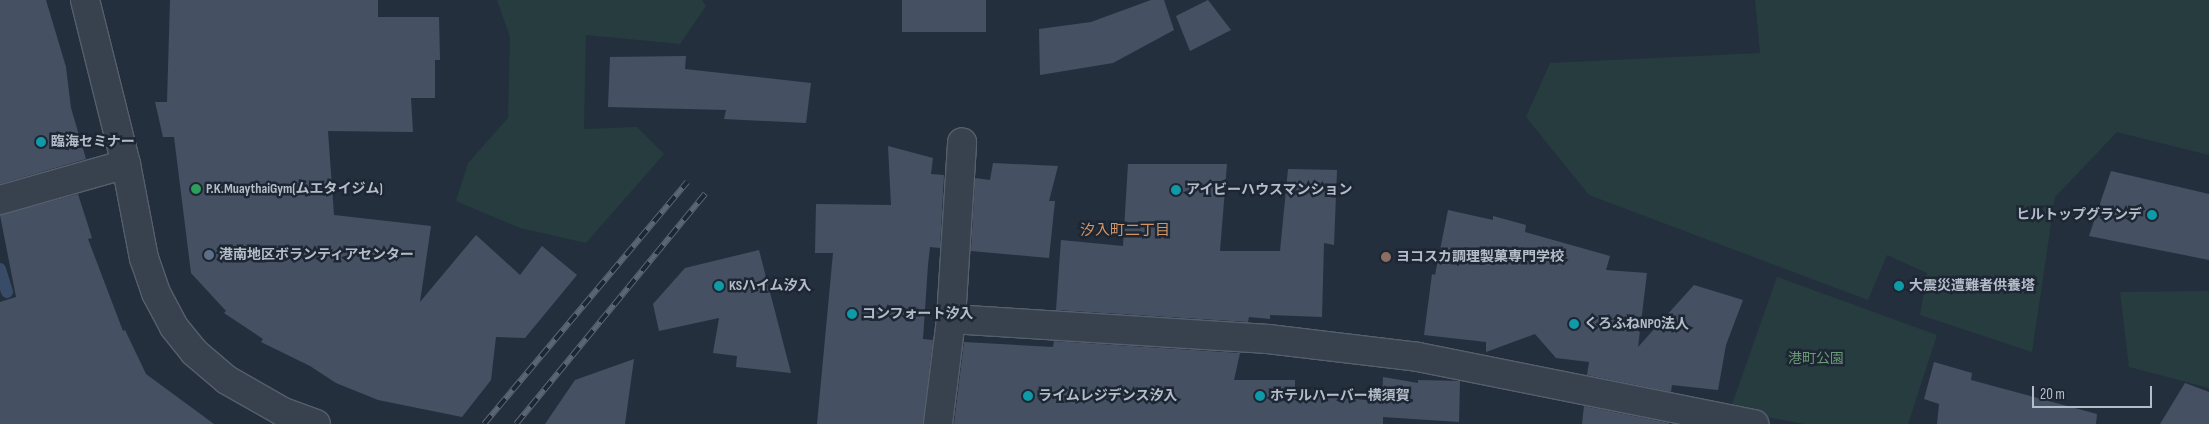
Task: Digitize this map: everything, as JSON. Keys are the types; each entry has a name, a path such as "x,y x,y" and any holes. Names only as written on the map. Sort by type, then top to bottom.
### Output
{"street":[{"path":"85,0 126,164 144,258 156,293 174,327 194,352 227,380 279,418 316,424"},
{"path":"938,424 950,319 962,142"},
{"path":"0,200 126,164"},
{"path":"950,319 1268,339 1408,356 1754,424"}],"green space":[{"path":"497,0 702,0 706,6 680,44 586,35 584,129 637,127 664,154 586,243 520,228 456,201 468,163 508,118 510,37"},
{"path":"1755,0 2209,0 2209,155 2117,132 2055,197 2032,352 1920,315 1927,273 1887,255 1868,300 1589,195 1526,117 1550,63 1760,53"},
{"name":"港町公園","path":"1777,277 1937,335 1908,424 1804,424 1730,410"},
{"path":"2209,291 2209,388 2129,367 2120,292"}],"building":[{"path":"0,0 46,0 66,67 71,108 86,159 0,184"},
{"path":"170,0 378,0 378,17 439,17 440,60 435,60 435,98 411,98 413,132 328,131 334,215 431,226 420,302 476,235 520,275 542,246 577,275 525,338 496,337 491,380 462,417 378,400 336,383 310,366 261,342 263,339 224,313 226,311 191,273 174,137 163,137 155,102 167,102"},
{"path":"902,0 986,0 986,32 902,32"},
{"path":"1151,0 1164,0 1174,30 1113,63 1040,75 1039,29 1091,22"},
{"path":"1208,0 1231,30 1190,51 1176,16"},
{"path":"686,56 685,69 811,83 806,123 724,119 726,110 608,107 610,57"},
{"path":"888,146 933,158 931,174 944,175 940,248 930,247 928,265 923,339 933,340 923,424 817,424 833,253 815,253 816,204 891,205"},
{"path":"993,163 1058,166 1049,201 1055,201 1049,258 971,251 975,178 990,180"},
{"path":"1128,164 1227,164 1220,251 1280,251 1288,169 1337,170 1334,245 1324,243 1322,317 1270,315 1270,319 1249,317 1248,322 1056,310 1061,240 1123,246"},
{"name":"ヒルトップグランデ","path":"2111,171 2209,194 2209,260 2089,236"},
{"path":"78,194 92,238 88,239 123,331 125,330 146,374 214,424 0,424 0,302 16,297 0,215"},
{"path":"1448,210 1493,220 1493,216 1526,225 1525,232 1610,256 1606,270 1647,273 1638,347 1694,285 1743,300 1726,345 1718,390 1672,385 1671,392 1587,375 1589,362 1556,358 1535,334 1486,352 1486,342 1424,335 1432,274 1435,275"},
{"name":"KSハイム汐入","path":"759,250 791,373 736,367 737,356 713,353 719,318 659,331 653,304 685,268"},
{"path":"1054,341 1240,353 1234,380 1295,380 1295,392 1382,402 1383,377 1418,383 1418,380 1460,381 1459,422 1383,417 1383,424 954,424 964,342 1053,347"},
{"path":"634,359 625,424 545,424 575,380"},
{"path":"1934,362 1972,373 1971,380 2097,414 2096,424 1937,424 1939,404 1924,399"},
{"path":"2185,383 2209,392 2209,424 2160,424"},
{"path":"1584,406 1669,423 1669,424 1582,424"}],"waterway":[{"path":"0,269 7,292"}],"railway":[{"path":"484,424 687,182"},
{"path":"516,424 705,194"}],"place":[{"name":"臨海セミナー","path":"41,142"},
{"name":"P.K.MuaythaiGym(ムエタイジム)","path":"196,189"},
{"name":"アイビーハウスマンション","path":"1176,190"},
{"name":"ヒルトップグランデ","path":"2152,215"},
{"name":"港南地区ボランティアセンター","path":"209,255"},
{"name":"ヨコスカ調理製菓専門学校","path":"1386,257"},
{"name":"KSハイム汐入","path":"719,286"},
{"name":"大震災遭難者供養塔","path":"1899,286"},
{"name":"コンフォート汐入","path":"852,314"},
{"name":"くろふねNPO法人","path":"1574,324"},
{"name":"ライムレジデンス汐入","path":"1028,396"},
{"name":"ホテルハーバー横須賀","path":"1260,396"}],"district":[{"name":"汐入町二丁目","path":"1125,231"}]}
